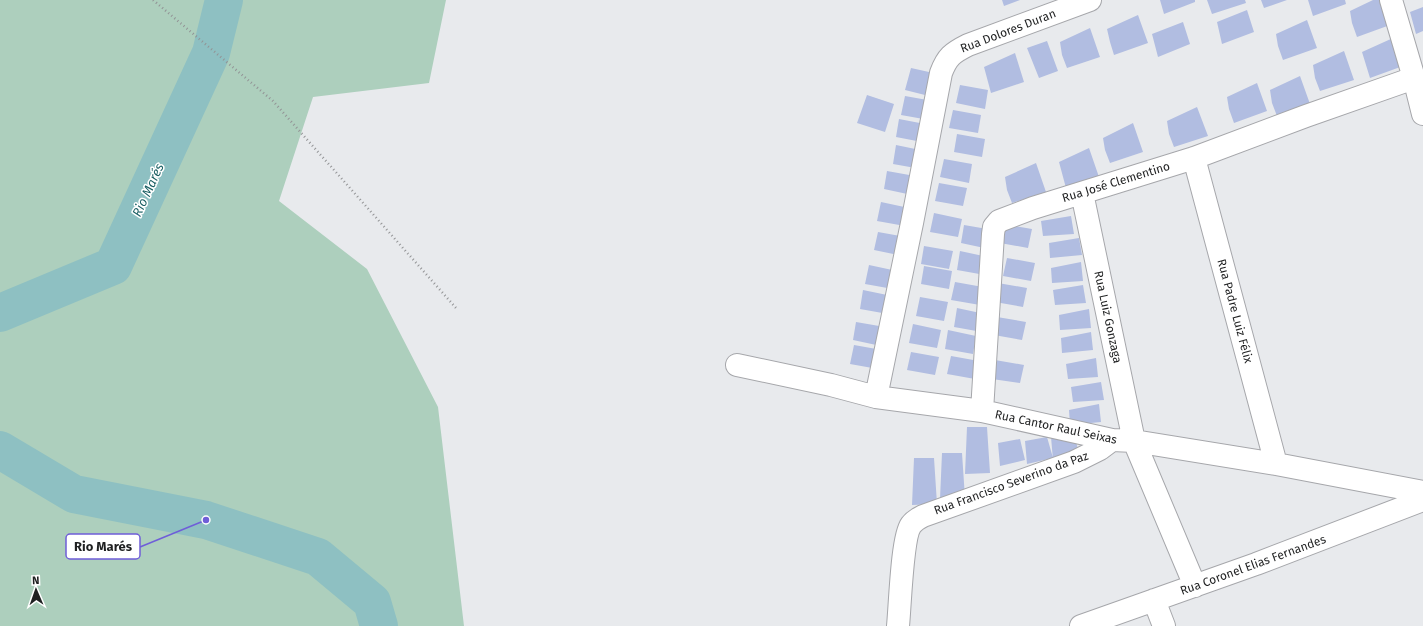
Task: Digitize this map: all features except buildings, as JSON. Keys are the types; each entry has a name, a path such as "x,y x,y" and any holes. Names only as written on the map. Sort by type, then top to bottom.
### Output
{"street":[{"name":"Rua Dolores Duran","path":"876,397 944,64 949,56 968,46 1090,0"},
{"path":"1391,0 1423,114"},
{"name":"Rua José Clementino","path":"982,411 994,228 999,221 1033,208 1194,158 1414,78"},
{"name":"Rua Padre Luiz Félix","path":"1194,158 1276,464"},
{"name":"Rua Luiz Gonzaga","path":"1082,193 1134,441 1195,586"},
{"name":"Rua Cantor Raul Seixas","path":"737,365 831,385 876,397 982,411 1112,440 1134,441 1276,464 1423,492"},
{"name":"Rua Francisco Severino da Paz","path":"898,626 905,542 910,526 923,516 1074,462 1094,452 1112,440"},
{"name":"Rua Coronel Elias Fernandes","path":"1081,626 1256,564 1423,500"},
{"path":"1154,600 1164,626"}],"path":[{"path":"153,0 274,101 456,308"}],"green space":[{"path":"0,0 446,0 429,83 313,97 279,201 367,269 438,407 464,626 0,626"}],"waterway":[{"name":"Rio Marés","path":"0,313 113,266 211,53 224,0"},
{"name":"Rio Marés","path":"0,450 74,494 206,520 318,557 372,602 379,626"}],"place":[{"name":"Rio Marés","path":"206,520"}]}
